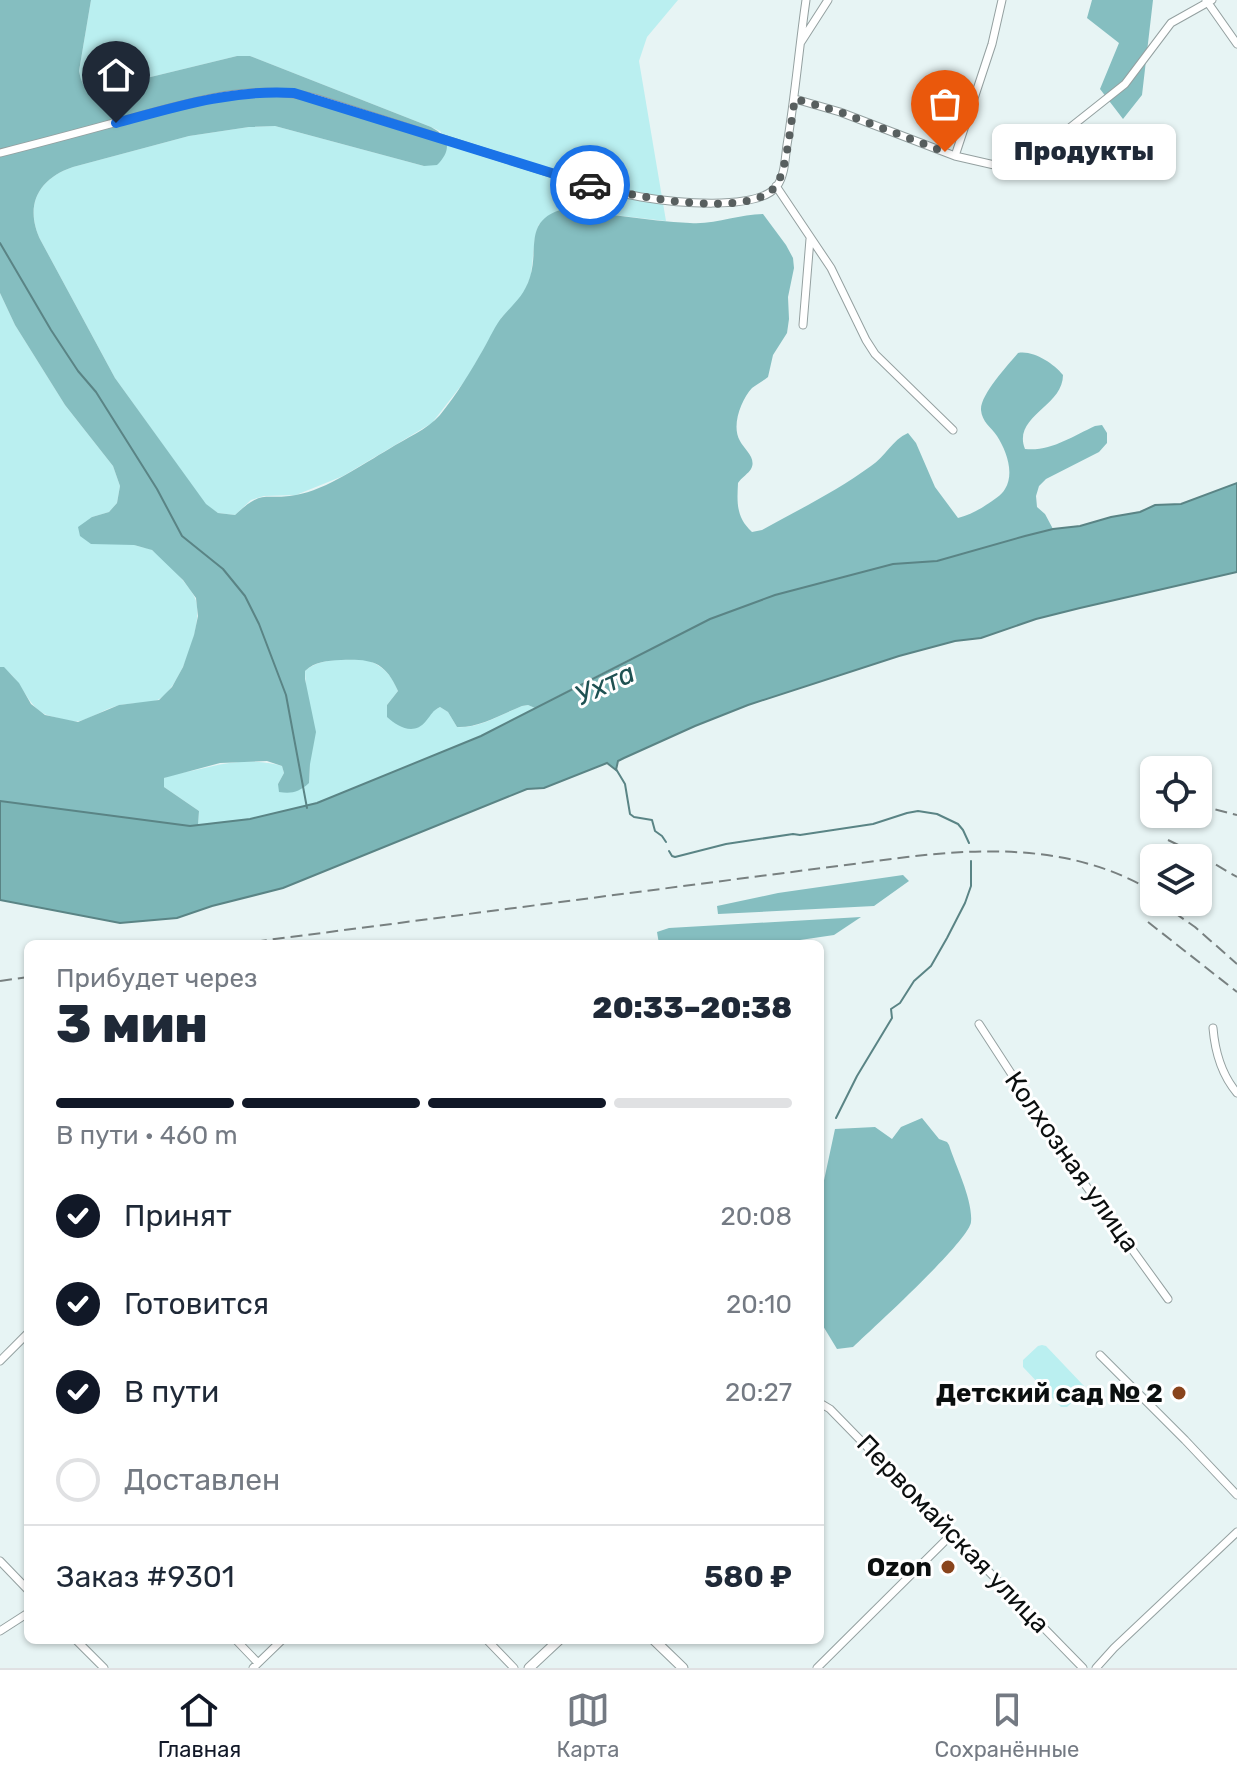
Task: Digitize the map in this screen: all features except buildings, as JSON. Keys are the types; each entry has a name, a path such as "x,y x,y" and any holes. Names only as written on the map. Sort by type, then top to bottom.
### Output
{"main road":[{"path":"529,1668 555,1644"},
{"path":"658,1644 683,1668"}],"street":[{"path":"0,153 203,100 267,91 315,98 559,176 639,197 688,202 742,202 758,198 776,186 782,173 795,99 806,0"},
{"path":"800,45 828,0"},
{"path":"955,156 992,44 1002,0"},
{"path":"795,99 840,112 955,156 1003,167 1037,158 1125,84 1171,23 1208,1 1237,44"},
{"path":"776,186 831,268 875,354 953,430"},
{"path":"803,325 810,239"},
{"name":"Колхозная улица","path":"979,1024 1068,1161 1168,1299"},
{"path":"1213,1028 1222,1068 1237,1093"},
{"path":"0,1361 24,1337"},
{"path":"1100,1355 1237,1495"},
{"name":"Первомайская улица","path":"824,1405 1083,1668"},
{"path":"1096,1668 1237,1532"},
{"path":"817,1668 953,1533"},
{"path":"0,1561 24,1586"},
{"path":"0,1631 24,1616"},
{"path":"80,1644 104,1668"},
{"path":"239,1644 255,1665 278,1644"},
{"path":"491,1644 514,1668"}],"shaded area":[{"path":"0,0 91,0 79,71 83,84 93,91 237,56 250,56 431,127 445,139 447,149 442,159 437,165 424,166 275,126 249,127 189,136 73,167 50,179 37,196 34,217 41,241 115,378 206,504 218,513 235,515 258,498 296,495 320,488 435,420 464,382 500,320 525,289 532,267 537,229 549,215 560,210 699,223 763,214 786,245 794,268 788,297 787,333 773,355 768,377 748,393 737,421 737,435 751,457 752,465 738,483 738,503 740,515 752,532 762,530 845,484 876,462 908,433 916,443 935,487 958,518 991,502 1005,489 1009,469 997,436 983,418 982,404 995,380 1018,353 1030,353 1042,358 1063,375 1055,395 1025,428 1025,449 1052,446 1102,425 1107,433 1107,443 1099,452 1046,479 1039,486 1037,507 1053,529 937,561 893,564 632,658 535,708 522,706 474,725 457,727 448,712 440,707 421,726 411,729 401,727 387,717 387,705 398,691 382,668 361,660 317,663 305,671 316,732 309,783 295,792 279,792 278,784 284,773 282,766 267,761 220,763 164,778 164,787 199,811 198,825 0,801 0,667 4,667 19,683 31,704 45,715 78,722 119,705 159,700 172,687 183,667 198,616 196,598 183,580 152,550 134,545 91,544 80,536 78,527 92,517 109,512 117,503 120,486 113,466 65,405 15,325 0,293"},
{"path":"91,0 678,0 647,37 639,61 666,221 579,211 539,224 531,275 525,291 502,317 467,378 432,423 343,476 296,495 264,496 251,500 235,515 218,513 206,505 115,378 41,241 34,217 37,196 50,179 73,167 189,136 249,127 275,126 424,166 447,143 440,131 431,127 250,56 237,56 93,91 86,88 79,71"},
{"path":"1092,0 1153,0 1142,95 1123,119 1100,89 1119,43 1087,18"},
{"path":"0,293 15,325 65,405 113,466 120,486 117,503 109,512 92,517 136,546 155,552 182,579 195,598 197,621 189,651 169,691 157,700 115,706 80,721 65,720 35,707 14,677 0,667"},
{"path":"366,659 385,671 398,691 387,705 431,712 440,707 448,712 457,727 482,723 522,706 535,708 481,736 317,803 250,819 198,825 199,811 164,787 164,778 173,775 241,762 282,766 284,773 278,784 309,783 305,671 326,661"},
{"path":"903,875 909,881 874,906 718,914 717,906 778,893"},
{"path":"861,917 834,935 800,940 658,940 657,932 669,928"},
{"path":"922,1118 939,1139 947,1142 967,1194 971,1222 954,1247 879,1323 853,1347 837,1349 824,1328 824,1180 835,1129 875,1127 892,1139 901,1127"},
{"path":"1042,1345 1084,1386 1083,1392 1067,1407 1061,1407 1023,1367 1023,1360"}],"water":[{"name":"Ухта","path":"1237,483 1237,572 1080,608 981,638 955,641 899,656 748,705 624,758 618,761 616,770 607,763 544,788 527,789 283,888 177,918 120,923 0,900 0,801 190,826 250,819 317,803 481,736 710,619 775,595 893,564 937,561 1053,529 1140,512 1155,505 1181,504"}],"waterway":[{"path":"0,243 51,330 96,392 157,489 182,536 223,569 245,596 286,695 307,808"},
{"path":"616,769 625,784 630,814 652,820 655,831 666,842"},
{"path":"669,851 675,857 726,844 873,824 918,811 937,814 958,824 969,843"},
{"path":"836,1118 892,1018 891,1009 900,1003 914,981 931,966 947,938 971,886 971,861"}],"railway":[{"path":"1212,809 1237,815"},
{"path":"1168,840 1237,877"},
{"path":"268,940 939,854 1003,852 1065,858 1095,866 1140,885"},
{"path":"1179,916 1237,964"},
{"path":"1148,922 1237,992"},
{"path":"0,981 24,978"}],"way so far":[{"path":"590,185 661,200 716,203 758,198 776,186 782,173 795,99 840,112 945,152"}],"place":[{"name":"Продукты","path":"945,152"},
{"name":"Детский сад № 2","path":"1179,1393"},
{"name":"Ozon","path":"948,1567"}],"route":[{"path":"116,123 240,93 294,93 590,185"}]}
